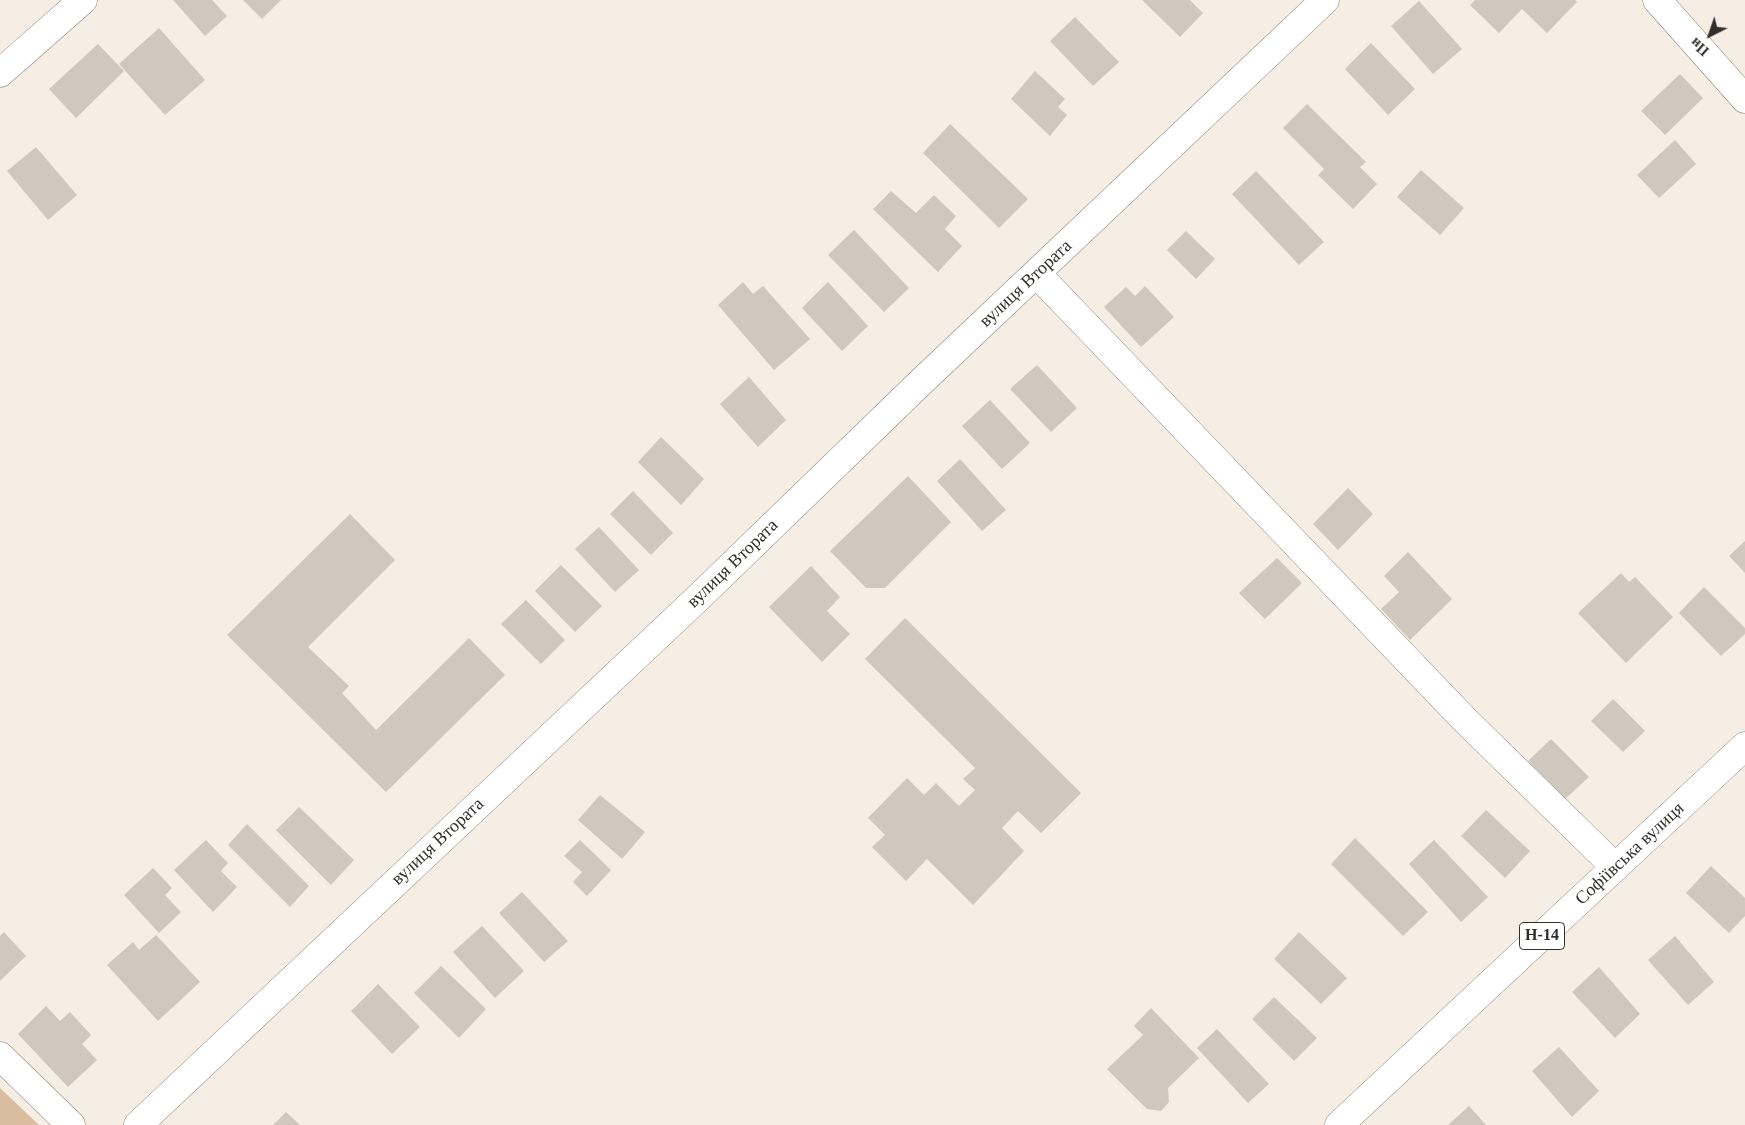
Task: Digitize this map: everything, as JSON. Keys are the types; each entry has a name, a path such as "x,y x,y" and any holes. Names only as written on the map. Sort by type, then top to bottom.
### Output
{"street":[{"path":"0,73 83,0"},
{"name":"вулиця Втората","path":"138,1125 698,598 1325,0"},
{"path":"1657,0 1745,99"},
{"path":"1037,274 1457,712 1616,867"},
{"name":"Софіївська вулиця","path":"1339,1125 1745,746"},
{"path":"0,1056 71,1125"}],"shaded area":[{"path":"0,1088 39,1125 0,1125"}],"building":[{"path":"173,0 212,0 227,16 205,36"},
{"path":"243,0 281,0 262,19"},
{"path":"1142,0 1190,0 1203,13 1180,37"},
{"path":"1475,0 1575,0 1577,2 1547,33 1522,9 1499,33 1470,5"},
{"path":"1419,1 1462,49 1433,74 1391,26"},
{"path":"1075,17 1119,62 1093,86 1050,41"},
{"path":"159,28 205,80 165,115 119,64"},
{"path":"1371,43 1415,89 1388,115 1345,69"},
{"path":"98,44 124,71 76,118 49,89"},
{"path":"1035,71 1065,99 1058,107 1067,115 1050,136 1011,99"},
{"path":"1680,74 1703,98 1665,135 1641,111"},
{"path":"1307,104 1366,162 1360,167 1377,184 1353,209 1318,175 1324,169 1283,128"},
{"path":"950,124 1028,199 999,228 923,153"},
{"path":"1675,140 1696,164 1659,198 1637,175"},
{"path":"36,147 77,195 48,220 7,171"},
{"path":"1421,170 1464,208 1440,235 1397,197"},
{"path":"1256,171 1324,242 1299,265 1232,194"},
{"path":"891,191 916,213 934,195 956,216 945,229 962,246 938,272 873,209"},
{"path":"854,230 909,288 884,312 828,255"},
{"path":"1186,231 1215,259 1196,279 1167,250"},
{"path":"743,282 753,294 763,286 810,339 774,370 718,305"},
{"path":"828,282 868,326 842,351 802,308"},
{"path":"1145,286 1174,317 1141,347 1104,307 1126,287 1135,296"},
{"path":"1037,365 1077,408 1051,432 1010,389"},
{"path":"749,377 786,420 758,447 720,404"},
{"path":"990,400 1030,443 1002,469 962,426"},
{"path":"661,437 704,479 681,505 638,462"},
{"path":"960,459 1006,510 982,531 937,481"},
{"path":"908,476 951,522 885,588 866,588 830,551"},
{"path":"1348,488 1373,514 1338,550 1313,524"},
{"path":"633,491 673,533 651,555 610,514"},
{"path":"350,514 395,560 308,647 349,686 342,693 376,730 469,638 505,675 386,792 227,635"},
{"path":"599,527 639,570 615,592 575,549"},
{"path":"1745,541 1745,573 1729,556"},
{"path":"1408,552 1452,599 1410,640 1381,609 1399,592 1384,576"},
{"path":"1277,558 1302,583 1265,619 1239,593"},
{"path":"561,565 602,606 575,632 535,591"},
{"path":"811,566 840,597 827,611 850,634 822,662 769,607"},
{"path":"1621,573 1629,582 1635,577 1673,617 1626,663 1578,613"},
{"path":"1704,587 1745,628 1745,634 1721,656 1679,613"},
{"path":"526,600 565,640 541,664 501,624"},
{"path":"905,618 1081,793 1041,833 1018,811 1002,828 1024,851 973,905 927,859 906,881 872,847 885,835 868,818 907,778 924,795 936,783 959,806 975,790 963,779 975,768 865,659"},
{"path":"1613,699 1645,731 1623,752 1591,721"},
{"path":"1551,739 1589,777 1565,799 1528,761"},
{"path":"600,795 645,832 622,859 578,820"},
{"path":"299,807 354,860 331,885 276,830"},
{"path":"1486,810 1530,851 1505,878 1461,836"},
{"path":"247,824 309,886 290,907 228,845"},
{"path":"1355,838 1428,912 1403,936 1331,864"},
{"path":"206,840 228,863 221,871 237,887 213,912 174,870"},
{"path":"580,840 611,870 587,896 573,882 582,872 564,856"},
{"path":"1434,840 1488,897 1461,922 1409,864"},
{"path":"1711,866 1745,898 1745,916 1729,933 1686,893"},
{"path":"153,868 172,888 165,895 181,912 159,933 124,895"},
{"path":"522,892 568,941 544,962 499,913"},
{"path":"482,926 524,971 495,998 453,952"},
{"path":"4,932 26,956 0,981 0,936"},
{"path":"1299,932 1347,978 1321,1004 1274,959"},
{"path":"156,935 200,982 158,1021 107,965 133,942 139,950"},
{"path":"1675,936 1714,982 1688,1005 1648,960"},
{"path":"441,966 486,1009 459,1038 414,993"},
{"path":"1599,967 1640,1014 1615,1038 1572,992"},
{"path":"378,984 420,1027 392,1054 351,1011"},
{"path":"1274,997 1317,1038 1294,1061 1252,1019"},
{"path":"46,1006 60,1021 70,1012 91,1035 82,1044 97,1060 68,1087 18,1034"},
{"path":"1151,1008 1199,1058 1168,1088 1169,1102 1161,1111 1147,1109 1107,1069 1143,1035 1134,1026"},
{"path":"1217,1029 1269,1084 1248,1103 1197,1048"},
{"path":"1559,1047 1599,1091 1572,1117 1532,1071"},
{"path":"1469,1106 1486,1125 1448,1125"},
{"path":"286,1112 300,1125 273,1125"}]}
